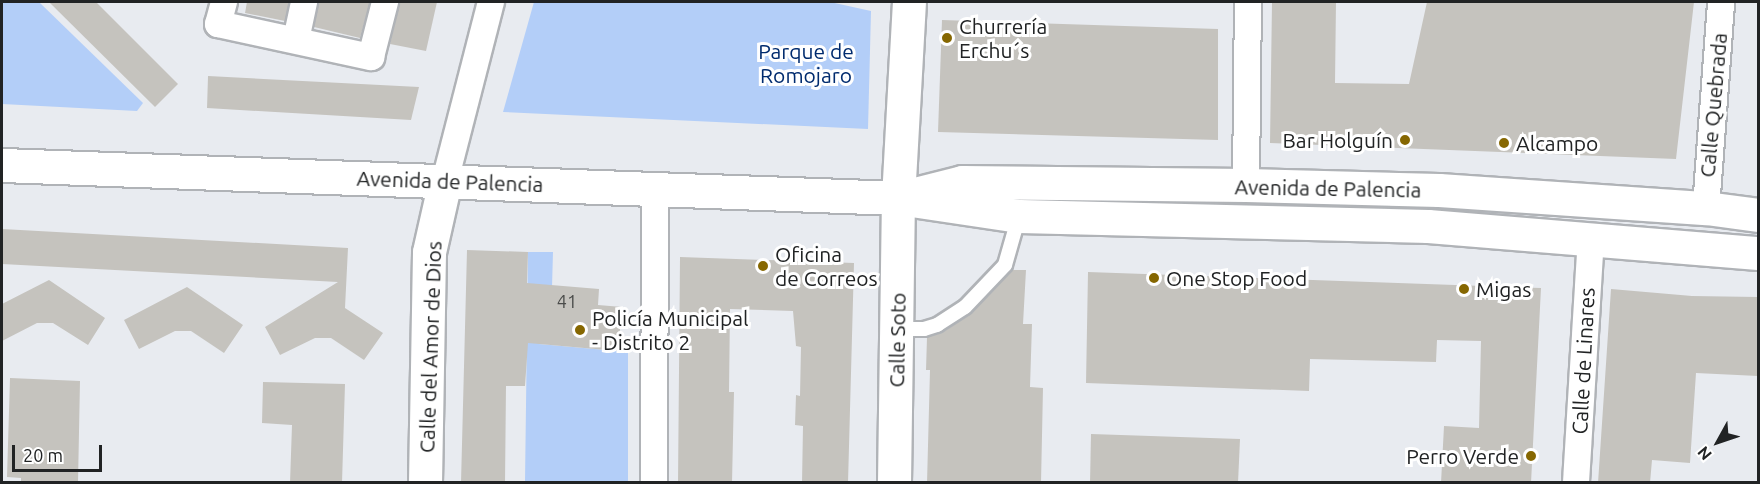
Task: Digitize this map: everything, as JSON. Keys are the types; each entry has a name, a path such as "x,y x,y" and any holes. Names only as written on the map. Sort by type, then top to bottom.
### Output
{"main road":[{"name":"Calle Soto","path":"894,483 898,198 909,2"},
{"name":"Avenida de Palencia","path":"2,165 898,198 1019,216 1428,226 1758,253"},
{"name":"Calle del Amor de Dios","path":"426,483 429,252 445,181"},
{"name":"Avenida de Palencia","path":"898,198 962,182 1246,185 1439,190 1706,208 1758,215"}],"street":[{"path":"224,2 218,24 371,57 385,2"},
{"path":"296,40 304,2"},
{"name":"Calle del Amor de Dios","path":"445,181 490,2"},
{"path":"1246,185 1248,2"},
{"name":"Calle Quebrada","path":"1706,208 1722,2"},
{"path":"654,483 655,189"},
{"name":"Calle de Linares","path":"1576,483 1590,239"}],"lane":[{"path":"897,329 924,329 937,325 964,307 1005,265 1019,216"}],"green space":[{"path":"2,2 39,2 143,103 137,111 2,104"},
{"name":"Parque de Romojaro","path":"534,2 830,2 871,11 868,129 503,112"},
{"path":"528,252 553,252 552,288 539,344 628,352 628,482 525,482"}],"building":[{"path":"49,2 96,2 178,84 155,107"},
{"path":"247,2 289,2 285,21 245,13"},
{"path":"319,2 370,2 360,38 314,27"},
{"path":"400,2 437,2 426,51 390,44"},
{"path":"1272,2 1336,2 1335,83 1409,84 1427,2 1694,2 1676,159 1270,143"},
{"path":"942,20 1218,29 1218,140 938,132"},
{"path":"208,76 419,87 411,120 207,108"},
{"path":"2,229 348,248 345,308 383,333 364,360 331,338 315,338 280,355 265,327 338,282 2,264"},
{"path":"467,250 528,252 527,283 599,289 598,305 622,307 618,351 528,343 525,386 506,386 505,483 461,483"},
{"path":"680,257 854,263 848,483 802,483 803,426 795,425 796,395 800,396 801,347 796,346 793,311 730,309 729,392 734,392 732,483 678,483"},
{"path":"1013,270 1026,270 1023,324 1032,324 1030,387 1043,388 1041,483 927,483 930,370 926,370 927,337 942,333 970,314"},
{"path":"1088,272 1541,288 1531,483 1441,483 1444,426 1479,428 1481,341 1437,340 1436,362 1310,359 1309,391 1086,383"},
{"path":"49,280 105,318 88,345 53,323 37,323 2,341 2,304"},
{"path":"187,287 243,325 224,353 191,331 175,331 139,349 124,320"},
{"path":"1611,289 1692,296 1758,297 1758,376 1696,373 1690,463 1652,460 1650,483 1598,483"},
{"path":"10,378 80,381 78,483 21,483 21,478 7,477"},
{"path":"263,382 345,384 342,483 290,483 292,425 262,423"},
{"path":"1091,434 1240,439 1238,483 1090,483"}],"place":[{"name":"Churrería Erchu´s","path":"947,38"},
{"name":"Bar Holguín","path":"1405,140"},
{"name":"Alcampo","path":"1504,143"},
{"name":"Oficina de Correos","path":"763,266"},
{"name":"One Stop Food","path":"1154,278"},
{"name":"Migas","path":"1464,289"},
{"name":"Policía Municipal - Distrito 2","path":"580,330"},
{"name":"Perro Verde","path":"1531,456"}]}
